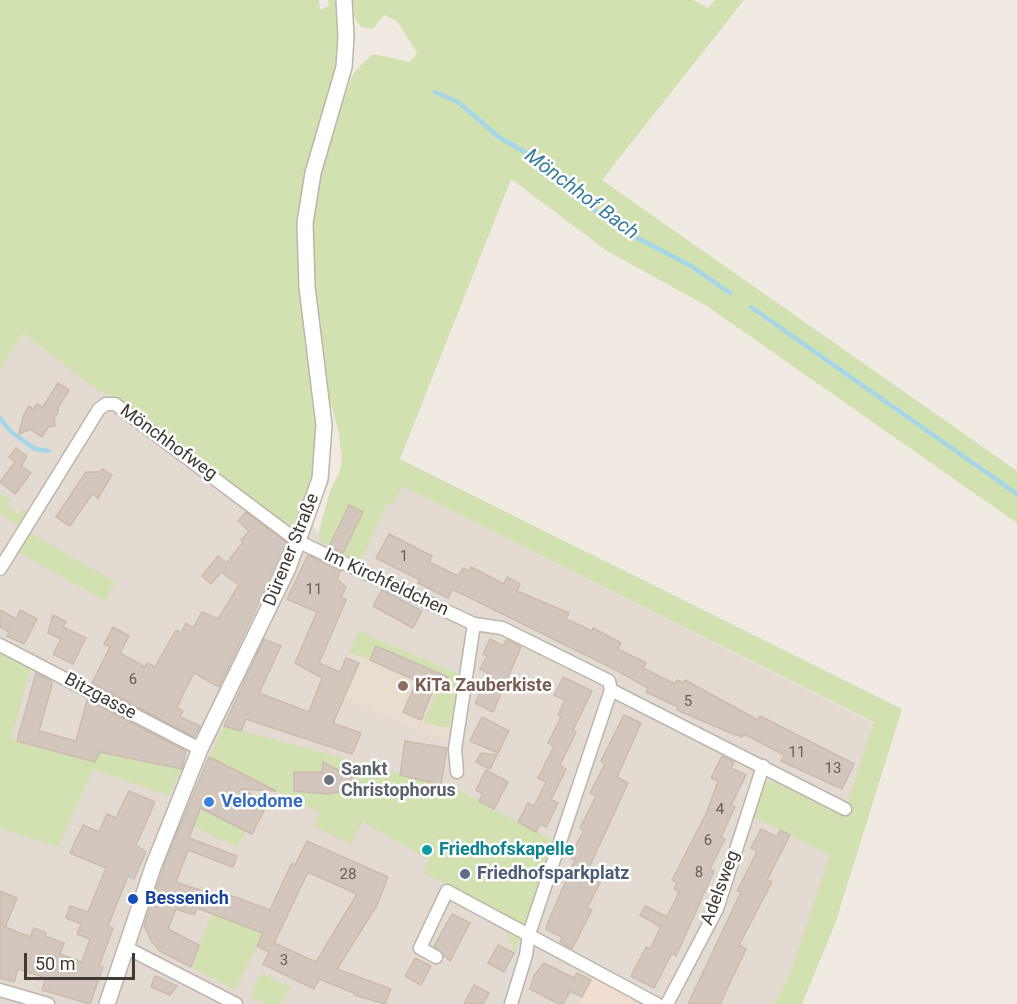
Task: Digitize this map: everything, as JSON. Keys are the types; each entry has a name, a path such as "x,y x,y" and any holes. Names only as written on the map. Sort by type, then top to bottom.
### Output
{"street":[{"name":"Dürener Straße","path":"107,1004 153,867 200,749 299,542 320,479 325,439 305,264 305,223 313,173 344,67 346,37 344,0"},
{"name":"Mönchhofweg","path":"0,569 99,409 108,403 121,407 299,542"},
{"name":"Im Kirchfeldchen","path":"299,542 474,624 502,628 609,681 611,690"},
{"path":"457,772 455,749 474,624"},
{"name":"Bitzgasse","path":"0,645 200,749"},
{"path":"511,1004 526,955 529,934 611,690 845,809"},
{"name":"Adelsweg","path":"667,1004 717,909 763,766"},
{"path":"436,957 420,948 447,891 657,1004"},
{"path":"125,947 236,1004"},
{"path":"0,990 48,1004"}],"shaded area":[{"path":"23,333 96,388 104,377 297,502 318,533 330,491 393,505 402,486 874,723 791,972 774,1004 0,1004 0,369"},
{"name":"KiTa Zauberkiste","path":"359,631 459,674 448,739 433,736 344,698 353,678 340,672"},
{"path":"520,937 523,949 507,1004 498,1004"},
{"path":"592,977 634,999 631,1004 578,1004"}],"green space":[{"path":"0,0 319,0 320,10 329,6 328,0 337,0 339,52 306,170 299,214 299,269 318,421 315,473 295,528 291,529 113,396 96,389 23,333 0,369"},
{"path":"352,0 693,0 708,8 715,0 744,0 602,180 1017,471 1017,523 707,306 607,251 511,179 400,459 902,709 835,924 802,1004 774,1004 791,972 830,855 754,817 765,782 775,782 843,816 874,722 402,486 393,505 387,504 360,562 318,540 330,491 340,471 342,461 339,433 328,393 312,273 310,242 317,185 334,127 351,78 357,69 373,54 410,62 417,53 397,21 384,15 373,29 361,27 354,17"},
{"path":"0,492 11,500 7,505 18,515 23,509 30,513 21,528 0,513"},
{"path":"29,532 115,582 105,601 18,552"},
{"path":"359,631 459,674 450,726 440,727 424,721 436,692 442,691 447,677 377,646 370,660 349,652"},
{"path":"0,653 31,668 11,739 95,762 100,752 181,769 169,796 93,769 58,847 0,828"},
{"path":"224,726 457,789 552,840 515,953 495,909 424,873 429,860 362,821 351,844 314,826 320,813 209,757"},
{"path":"200,808 246,831 238,847 193,826"},
{"path":"212,914 263,933 235,990 191,967"},
{"path":"261,973 290,987 281,1004 266,1004 250,996"}],"building":[{"path":"58,383 69,390 57,409 59,410 54,419 55,426 48,427 42,437 30,429 19,434 23,416 29,406 33,409 37,404 43,407"},
{"path":"16,448 27,456 21,466 31,473 15,494 0,482 15,462 9,457"},
{"path":"103,469 112,475 98,498 92,494 70,526 56,517 86,472 100,472"},
{"path":"349,505 363,512 343,553 329,547"},
{"path":"246,512 287,543 219,687 194,673 184,692 177,708 183,711 180,717 200,726 194,737 92,683 110,647 104,644 113,627 129,636 120,653 145,667 147,663 155,667 176,630 181,633 186,623 193,628 202,612 218,619 239,585 221,572 211,584 202,576 218,556 227,563 243,542 241,540 249,531 238,521"},
{"path":"389,534 432,556 429,562 458,576 463,568 469,571 471,567 504,584 507,577 520,584 517,591 569,613 566,619 592,631 593,628 621,643 618,649 646,663 643,668 675,684 677,680 683,683 685,680 758,720 760,716 854,764 842,789 781,761 784,755 744,734 742,737 677,710 678,707 646,692 648,688 616,670 452,589 448,598 418,583 420,580 376,558"},
{"path":"308,555 341,571 337,579 346,587 341,597 346,600 319,663 340,672 346,658 359,663 333,723 361,733 352,754 246,719 241,731 224,726 264,639 281,646 259,693 309,712 322,678 295,663 317,612 287,599"},
{"path":"382,590 422,611 413,628 373,606"},
{"path":"0,610 16,619 20,610 37,619 24,644 7,636 9,632 0,627"},
{"path":"53,615 66,622 63,627 86,638 73,664 53,654 61,639 48,633"},
{"path":"490,639 503,646 506,640 521,647 493,712 475,703 490,674 480,669 487,656 483,654"},
{"path":"376,646 448,677 442,691 434,688 421,720 403,712 417,681 370,660"},
{"path":"36,673 51,681 52,685 39,731 76,741 87,700 186,751 182,769 100,752 95,762 17,741"},
{"path":"563,677 592,691 573,730 576,732 560,765 566,769 551,800 558,803 546,827 540,824 536,832 518,822 528,803 534,806 546,782 538,778 554,746 548,743 561,717 558,715 565,700 554,695"},
{"path":"624,715 641,723 617,777 628,783 587,872 602,879 587,908 592,910 572,949 560,942 562,937 546,929 575,860 570,857 584,830 580,828 596,796 590,793 605,764 601,761"},
{"path":"482,717 509,731 498,753 470,741"},
{"path":"405,741 447,748 441,785 400,775"},
{"path":"481,753 497,755 490,769 476,762"},
{"path":"722,756 734,762 731,768 746,775 731,805 735,807 721,837 725,839 710,869 714,871 676,956 672,953 654,988 631,976 646,947 650,949 661,927 640,915 645,906 667,917 679,892 674,889 677,883 672,880 706,814 718,781 711,778"},
{"path":"209,757 276,791 241,789 268,803 252,834 200,808 189,838 237,856 233,867 188,850 176,882 223,898 224,893 270,910 292,863 295,865 307,841 388,877 377,905 337,969 391,989 385,1004 354,995 354,993 319,979 314,989 263,964 269,952 257,946 263,933 197,908 194,915 176,909 168,929 199,945 191,967 160,951 152,942 144,926 169,852","holes":["308,872 357,894 316,962 274,943"]},
{"name":"Sankt Christophorus","path":"323,762 352,778 351,790 327,794 294,791 294,772 322,772"},
{"path":"486,770 508,782 494,809 479,801 483,794 476,790"},
{"path":"129,791 155,802 136,845 146,852 134,879 128,876 108,926 113,928 99,966 103,967 90,1004 42,990 46,978 18,969 14,982 0,978 0,891 17,898 5,927 30,937 34,928 46,933 45,936 64,943 60,954 82,962 90,939 77,934 81,924 66,918 70,906 88,912 106,868 70,853 83,825 99,832 107,814 116,818"},
{"path":"761,829 777,837 780,830 790,835 767,880 772,882 739,945 746,949 720,1004 688,1004 741,892 737,891 757,852 751,848"},
{"path":"452,914 470,923 450,961 434,946"},
{"path":"498,945 514,953 504,972 488,963"},
{"path":"415,958 431,966 421,985 405,976"},
{"path":"544,963 574,978 577,973 591,980 582,997 570,991 563,1004 559,1004 530,989 534,976"},
{"path":"155,976 177,986 170,995 151,987"},
{"path":"474,985 489,993 483,1004 464,1004"}],"waterway":[{"name":"Mönchhof Bach","path":"435,92 458,102 500,138 539,160 577,198 628,233 691,266 730,293"},
{"name":"Mönchhof Bach","path":"751,307 1017,494"},
{"path":"0,418 10,431 35,449 48,451"}],"place":[{"name":"KiTa Zauberkiste","path":"403,686"},
{"name":"Sankt Christophorus","path":"329,780"},
{"name":"Velodome","path":"209,802"},
{"name":"Friedhofskapelle","path":"427,850"},
{"name":"Friedhofsparkplatz","path":"465,874"},
{"name":"Bessenich","path":"133,899"}]}
